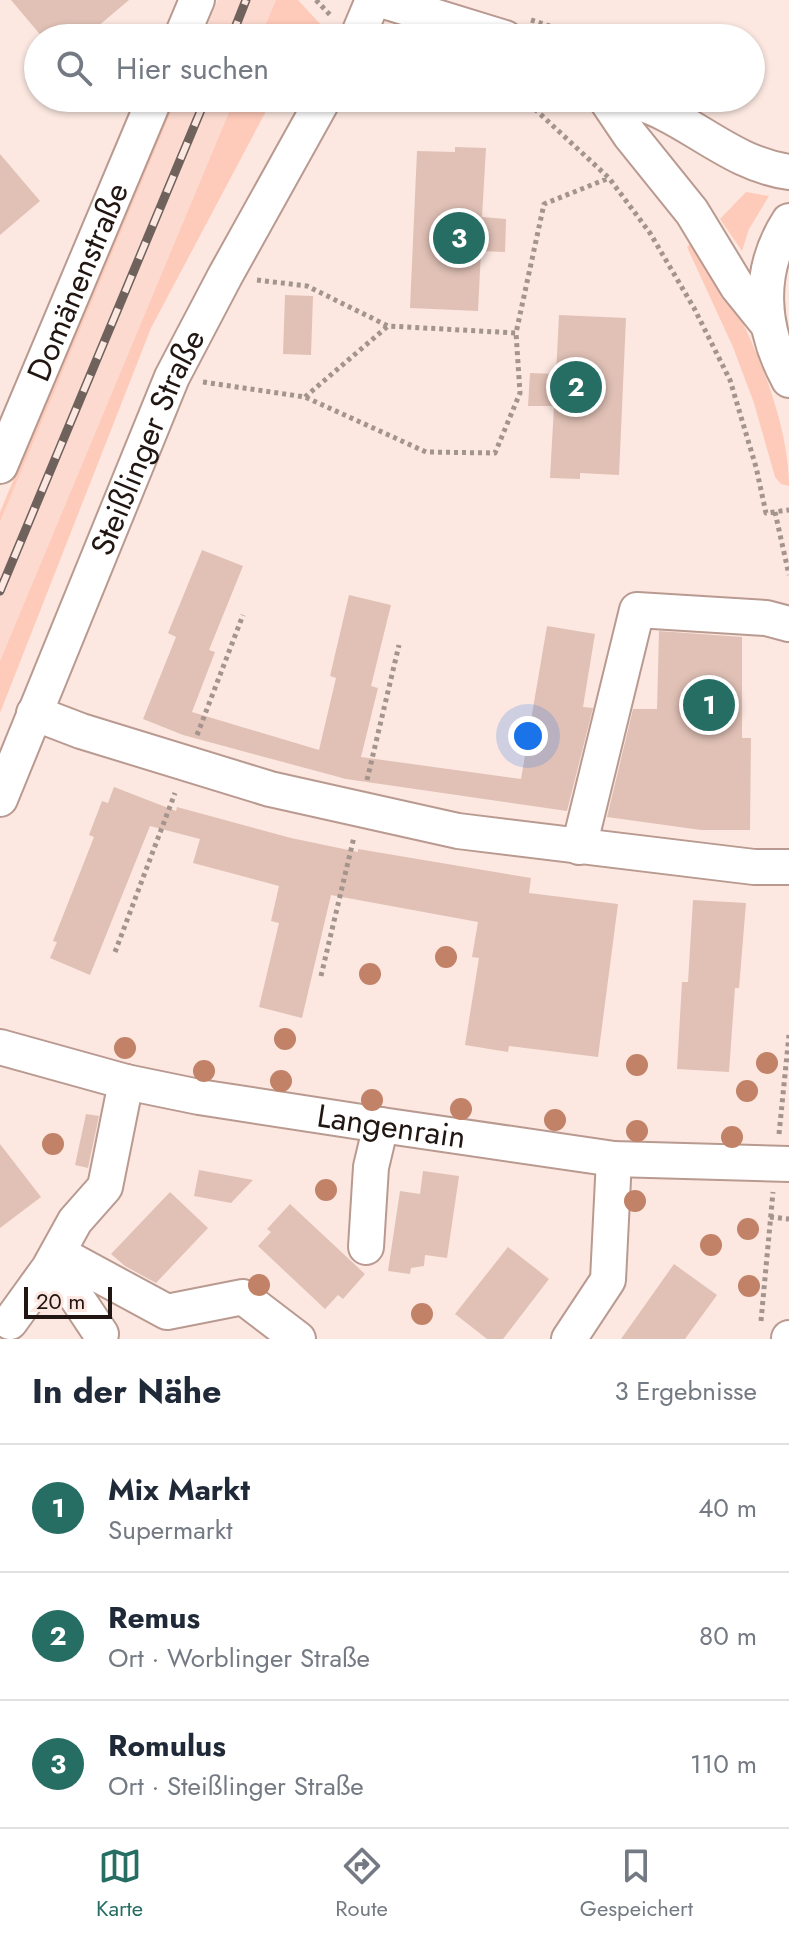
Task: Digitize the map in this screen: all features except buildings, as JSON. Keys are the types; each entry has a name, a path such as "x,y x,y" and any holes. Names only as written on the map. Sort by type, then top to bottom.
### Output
{"street":[{"path":"187,24 197,0"},
{"path":"363,24 373,0"},
{"path":"381,0 459,24"},
{"name":"Domänenstraße","path":"0,466 149,112"},
{"name":"Steißlinger Straße","path":"0,799 172,377 316,112"},
{"path":"614,112 692,212 737,286 766,322"},
{"path":"662,112 740,158 773,170 789,172"},
{"path":"789,221 767,273 766,322 774,352 789,380"},
{"path":"579,847 637,610 766,618 789,624"},
{"path":"34,713 81,731 270,789 458,831 754,867 789,867"},
{"name":"Langenrain","path":"0,1047 126,1082 199,1097 381,1125 614,1159 789,1164"},
{"path":"10,1322 58,1253 75,1221 105,1187 126,1082"},
{"path":"366,1247 371,1167 381,1125"},
{"path":"569,1339 608,1280 614,1159"},
{"path":"48,1214 105,1187"},
{"path":"58,1253 71,1289 101,1334"},
{"path":"58,1253 167,1312 243,1297 298,1339"}],"path":[{"path":"538,112 609,178 650,233 694,308 730,380 766,513 789,510"},
{"path":"172,377 305,397 426,452 495,453 520,393 516,333 544,204 609,178"},
{"path":"225,276 307,286 388,326 516,333"},
{"path":"305,397 388,326"},
{"path":"775,512 789,575"},
{"path":"770,1217 789,1219"}],"shaded area":[{"path":"218,0 276,0 266,24 208,24"},
{"path":"276,0 298,0 320,24 266,24"},
{"path":"168,112 171,112 0,522 0,512"},
{"path":"171,112 229,112 0,661 0,522"},
{"path":"229,112 266,112 151,328 0,713 0,661"},
{"path":"746,192 769,196 749,229 742,251 720,219"},
{"path":"695,239 744,325 771,391 787,456 789,486 781,484 775,477 754,403 733,347 687,247"}],"railway":[{"path":"237,24 246,0"},
{"path":"0,591 200,112"}],"place":[{"name":"Romulus","path":"459,238"},
{"name":"Remus","path":"576,387"},
{"name":"Mix Markt","path":"709,705"}]}
